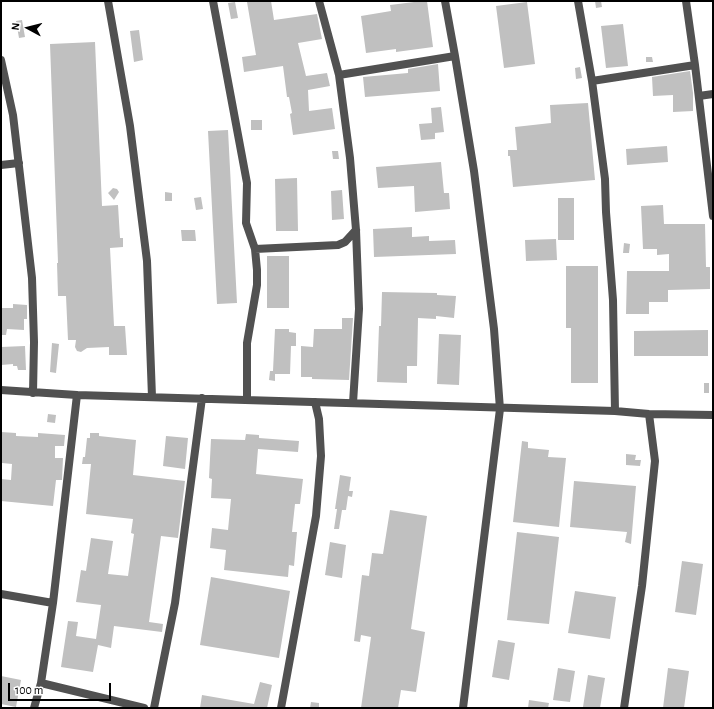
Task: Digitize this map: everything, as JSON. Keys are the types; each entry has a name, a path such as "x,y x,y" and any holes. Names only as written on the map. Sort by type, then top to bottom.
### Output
{"street":[{"path":"108,1 130,126 147,260 152,398"},
{"path":"213,1 247,183 246,223 255,249 257,270 257,285 247,343 247,400"},
{"path":"319,1 338,75 350,158 356,230 359,309 353,403"},
{"path":"445,1 474,171 494,329 500,409 463,708"},
{"path":"578,1 592,81 605,179 612,300 615,411"},
{"path":"686,1 713,212"},
{"path":"338,75 455,56"},
{"path":"1,60 13,115 33,295 33,393"},
{"path":"592,81 695,65"},
{"path":"699,96 713,94"},
{"path":"1,165 19,163"},
{"path":"255,249 338,245 345,242 356,230"},
{"path":"1,390 33,393 152,398 202,398 713,415"},
{"path":"34,708 41,683 53,603 77,395"},
{"path":"154,708 175,604 202,398"},
{"path":"281,708 316,516 321,456 319,419 315,402"},
{"path":"624,708 642,586 654,461 654,446 649,414"},
{"path":"1,594 53,603"},
{"path":"41,683 144,708"}],"building":[{"path":"271,1 274,20 317,14 322,39 298,43 306,76 327,73 330,86 308,90 309,111 332,108 335,129 293,135 290,114 292,113 289,97 287,97 283,66 244,72 242,57 256,55 247,2"},
{"path":"427,1 433,47 396,52 396,49 366,53 361,16 391,11 390,5"},
{"path":"595,1 601,1 602,7 596,8"},
{"path":"235,2 238,18 231,19 228,3"},
{"path":"527,2 535,64 504,68 496,6"},
{"path":"22,20 25,37 19,38 16,21"},
{"path":"623,24 628,66 606,68 601,26"},
{"path":"139,30 143,60 134,62 130,31"},
{"path":"95,42 102,206 118,205 120,238 123,238 123,247 110,248 114,326 125,326 127,355 109,355 109,347 87,348 81,352 77,351 75,347 76,340 68,340 66,296 58,296 50,44"},
{"path":"646,57 652,57 653,62 646,62"},
{"path":"438,64 440,91 365,97 363,77 408,73 408,69"},
{"path":"580,67 582,78 576,79 575,68"},
{"path":"690,71 693,93 693,111 673,112 673,95 653,96 652,77"},
{"path":"588,103 595,180 513,187 508,150 517,150 515,127 551,123 550,105"},
{"path":"441,107 444,132 435,133 435,139 421,140 419,124 432,123 431,108"},
{"path":"251,120 262,120 262,130 251,130"},
{"path":"228,130 237,303 217,304 208,131"},
{"path":"667,146 668,162 627,165 626,149"},
{"path":"332,151 338,151 339,159 333,159"},
{"path":"441,162 444,193 449,193 450,209 415,212 414,186 378,188 376,167"},
{"path":"297,178 298,231 276,231 275,179"},
{"path":"113,188 117,189 119,192 114,200 108,193"},
{"path":"342,190 344,219 332,220 331,191"},
{"path":"165,192 172,193 172,201 165,201"},
{"path":"201,197 203,209 196,210 194,198"},
{"path":"558,198 574,198 574,240 558,240"},
{"path":"663,205 664,224 705,224 706,267 710,267 710,289 668,290 668,302 649,302 649,314 626,314 627,271 669,271 669,254 657,255 657,249 643,249 641,206"},
{"path":"412,227 412,237 429,236 429,241 455,240 456,254 374,257 373,229"},
{"path":"181,230 195,230 196,241 182,241"},
{"path":"556,239 557,260 526,261 525,240"},
{"path":"624,243 630,244 629,253 623,253"},
{"path":"267,256 289,256 289,308 267,308"},
{"path":"566,266 598,266 598,383 571,383 571,328 566,328"},
{"path":"382,292 437,293 437,295 456,296 454,318 436,316 436,319 418,318 417,366 407,366 407,383 377,382"},
{"path":"13,304 27,305 27,319 24,319 24,330 7,329 6,335 1,335 1,308 13,308"},
{"path":"342,318 353,318 349,380 312,379 312,377 301,377 301,346 313,347 314,329 342,329"},
{"path":"275,329 289,329 289,332 296,333 296,346 291,346 290,374 275,374 275,381 269,380 270,371 273,371"},
{"path":"708,330 708,356 634,356 634,331"},
{"path":"439,334 461,335 459,385 437,384"},
{"path":"52,343 59,344 56,373 50,372"},
{"path":"25,346 26,370 18,370 17,366 13,366 13,364 1,365 1,347"},
{"path":"704,383 709,383 709,393 704,393"},
{"path":"48,414 56,415 55,423 47,422"},
{"path":"1,432 16,433 16,436 38,437 38,433 65,435 64,446 55,446 55,458 63,458 62,480 56,480 53,506 1,501 1,479 11,480 12,464 2,463"},
{"path":"90,433 99,433 99,436 136,440 133,475 185,481 178,538 161,536 149,622 163,624 162,632 114,626 111,648 98,645 93,672 61,667 68,621 78,622 76,636 96,639 101,605 76,602 81,570 86,571 91,538 113,541 108,574 128,576 134,534 131,533 133,519 86,514 91,464 82,464 83,457 85,457 87,438 90,438"},
{"path":"246,434 259,435 259,438 299,441 298,452 258,449 256,474 303,479 300,504 295,504 292,532 297,532 294,566 289,565 288,577 224,570 226,550 210,548 212,528 228,530 231,499 211,498 212,479 209,478 211,439 245,440"},
{"path":"166,436 188,438 185,469 163,466"},
{"path":"522,441 528,442 528,448 549,450 548,457 566,458 559,527 513,522"},
{"path":"626,454 636,455 635,460 641,460 640,466 626,465"},
{"path":"340,475 351,477 349,491 353,491 352,497 348,496 346,510 342,510 339,529 334,529 337,509 335,509"},
{"path":"574,481 636,486 631,544 625,542 627,532 570,527"},
{"path":"390,510 427,516 411,629 425,632 416,692 401,690 398,708 361,708 371,637 361,635 360,642 354,641 362,575 369,576 372,553 383,554"},
{"path":"517,532 559,537 549,624 507,620"},
{"path":"330,542 346,545 342,578 325,575"},
{"path":"682,561 703,564 696,615 675,612"},
{"path":"211,577 290,591 279,658 200,645"},
{"path":"575,591 616,597 610,639 568,633"},
{"path":"498,640 515,643 509,680 492,677"},
{"path":"558,668 575,671 570,702 553,700"},
{"path":"668,668 689,671 684,708 663,708"},
{"path":"588,675 605,678 600,708 583,707"},
{"path":"1,676 21,680 16,707 1,704"},
{"path":"260,682 272,685 267,708 200,708 202,695 254,704"},
{"path":"529,700 549,703 548,708 528,708"},
{"path":"311,702 319,703 319,708 310,708"}]}
